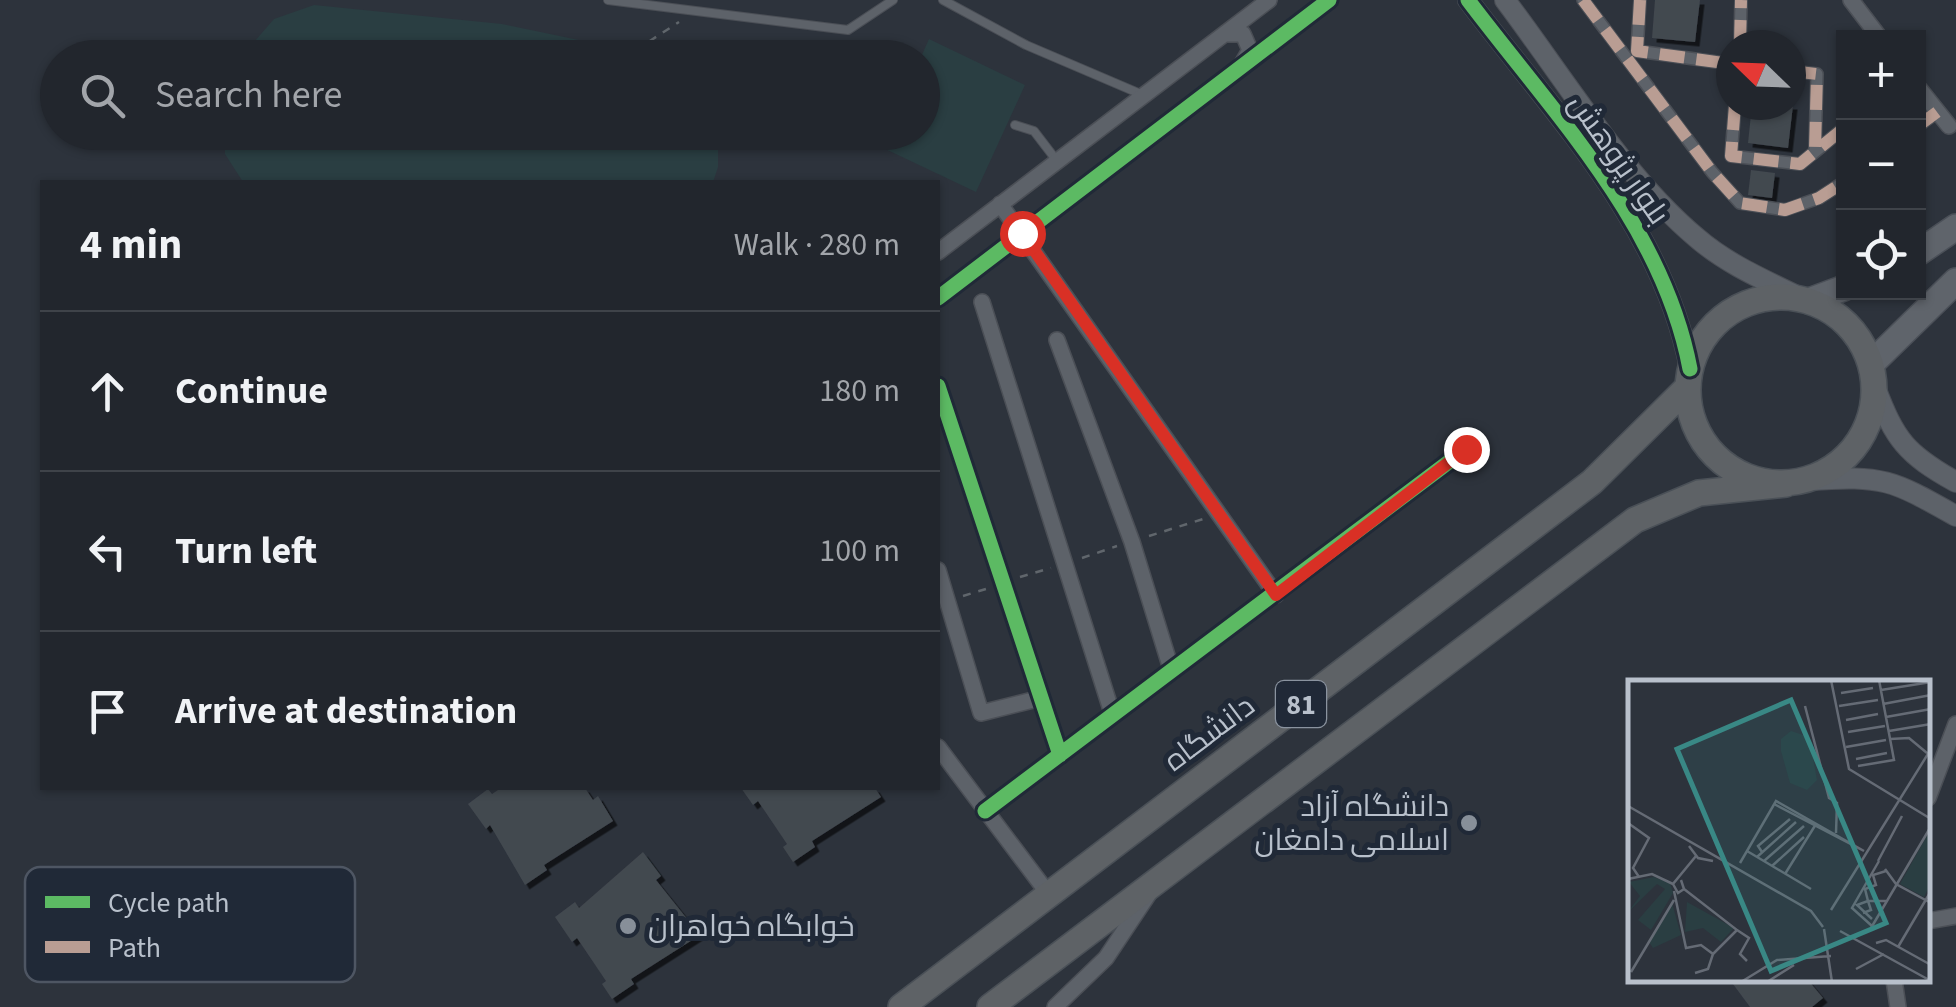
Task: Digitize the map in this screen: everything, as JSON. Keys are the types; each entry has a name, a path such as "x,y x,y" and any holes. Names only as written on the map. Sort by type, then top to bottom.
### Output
{"highway":[{"name":"81","path":"1689,378 1706,336 1732,310 1767,298 1806,300"},
{"path":"1806,300 1848,324 1873,375"},
{"name":"81","path":"990,1007 1635,520 1699,493 1798,482 1832,470 1857,444 1872,411 1873,375"},
{"path":"1689,378 1690,413 1716,458 1748,478 1798,482"},
{"name":"دانشگاه","path":"901,1007 1592,482 1689,378"}],"main road":[{"path":"1926,251 1956,227"},
{"name":"81","path":"1873,375 1953,284"},
{"path":"1926,288 1932,292 1953,284"},
{"name":"81","path":"1806,300 1836,291"}],"street":[{"path":"940,250 1269,0"},
{"path":"940,296 1328,0"},
{"name":"بلوار پژوهش","path":"1468,0 1644,240 1669,294 1689,378"},
{"name":"بلوار پژوهش","path":"1505,0 1657,201 1699,240 1741,269 1806,300"},
{"path":"1583,0 1712,172 1740,202 1784,210 1819,198 1836,187"},
{"path":"1637,52 1640,0"},
{"path":"1740,30 1741,0"},
{"path":"1851,0 1874,30"},
{"path":"1223,35 1234,32 1248,40 1247,60 1236,70"},
{"path":"1626,60 1637,52 1716,62"},
{"path":"1806,73 1817,74 1815,149"},
{"path":"1926,98 1948,126"},
{"path":"1926,120 1937,112"},
{"path":"1712,172 1731,156 1734,120"},
{"path":"1731,156 1800,164 1836,134"},
{"path":"1000,204 1276,595"},
{"path":"982,302 1113,716"},
{"path":"1057,340 1132,542 1172,672"},
{"path":"1873,375 1893,436 1921,462 1956,482"},
{"path":"940,392 1060,755"},
{"path":"986,810 1466,449"},
{"path":"1798,482 1870,476 1906,488 1956,516"},
{"path":"940,577 981,712 1041,698"},
{"path":"1931,790 1956,724"},
{"path":"940,750 1050,896"},
{"path":"1939,770 1956,767"},
{"path":"1056,1007 1106,958 1158,880"},
{"path":"1931,920 1956,916"},
{"path":"1894,982 1898,1007"}],"lane":[{"path":"608,0 848,30 893,0"},
{"path":"943,0 1026,45 1143,96"},
{"path":"1014,125 1034,131 1058,161"}],"path":[{"path":"651,40 693,13"},
{"path":"947,601 1218,514"}],"green space":[{"path":"314,5 502,24 579,40 256,40 274,19"},
{"path":"940,44 1025,85 976,192 887,150 940,150"},
{"path":"225,150 718,150 718,167 714,180 242,180"}],"building":[{"path":"1655,0 1700,0 1695,42 1652,38"},
{"path":"1750,120 1791,120 1788,148 1748,143"},
{"path":"1751,170 1775,173 1772,198 1748,195"},
{"path":"487,790 492,794 498,790 586,790 593,800 598,796 613,821 544,865 547,870 525,885 490,825 486,829 468,804"},
{"name":"خوابگاه خواهران","path":"742,790 876,790 881,797 812,841 815,847 793,862 783,847 787,844 758,801 753,805"},
{"name":"خوابگاه خواهران","path":"643,852 661,876 656,880 700,935 631,979 634,984 612,999 602,984 606,981 577,938 572,942 555,917 575,902 579,908"},
{"path":"1731,982 1810,982 1823,998 1812,1007 1750,1007"}],"marked path":[{"path":"1583,0 1712,172 1740,203 1785,210 1836,187"},
{"path":"1640,0 1637,51 1716,62"},
{"path":"1740,30 1741,0"},
{"path":"1806,73 1817,74 1815,149"},
{"path":"1926,120 1937,112"},
{"path":"1734,120 1731,156 1800,164 1836,135"}],"cycle path":[{"path":"940,296 1329,0"},
{"path":"1468,0 1569,129 1631,219 1676,316 1690,369"},
{"path":"940,392 1060,755"},
{"path":"985,811 1466,449"}],"place":[{"name":"دانشگاه آزاد اسلامی دامغان","path":"1469,823"},
{"name":"خوابگاه خواهران","path":"628,926"}],"route":[{"path":"1022,233 1276,595 1466,449"}]}
